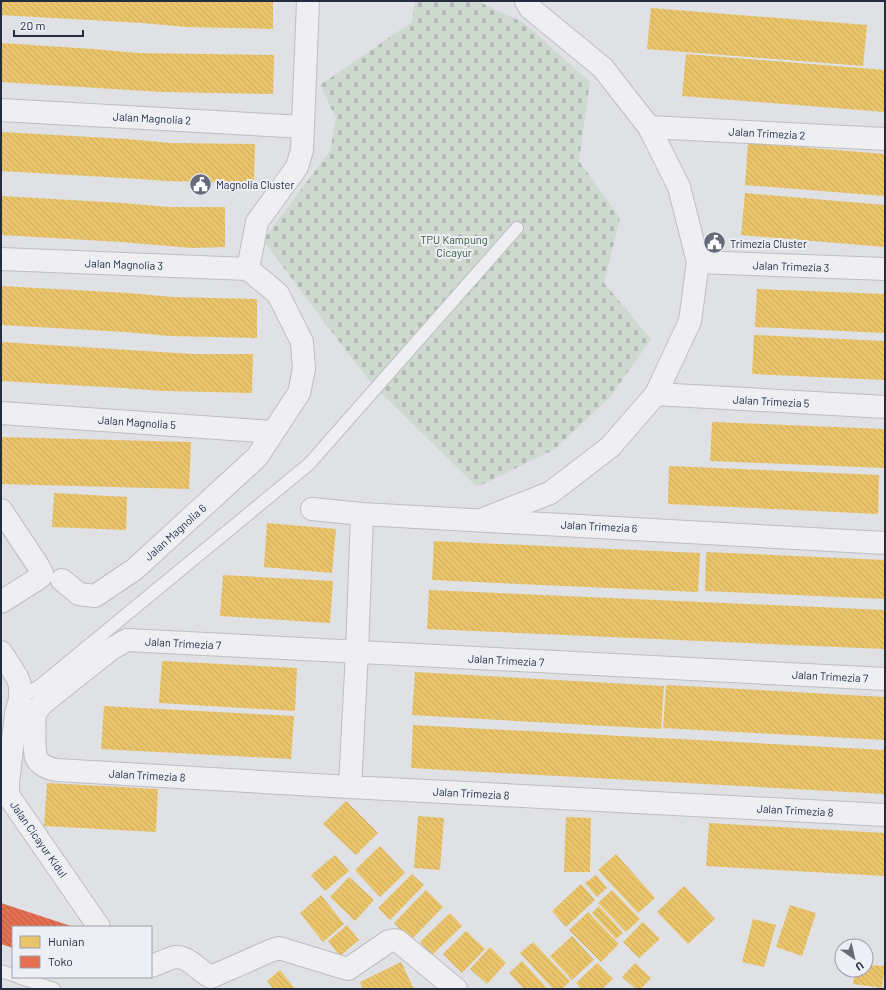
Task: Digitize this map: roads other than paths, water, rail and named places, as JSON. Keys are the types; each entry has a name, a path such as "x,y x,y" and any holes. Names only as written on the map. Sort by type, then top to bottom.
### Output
{"street":[{"path":"248,269 257,222 297,167 302,150 308,1"},
{"path":"481,520 550,493 610,447 656,394 690,321 698,262 679,188 649,127 603,68 530,8 526,1"},
{"name":"Jalan Magnolia 2","path":"1,110 303,127"},
{"name":"Jalan Trimezia 2","path":"649,127 885,139"},
{"name":"Jalan Magnolia 3","path":"1,259 248,269"},
{"name":"Jalan Trimezia 3","path":"698,262 885,269"},
{"name":"Jalan Magnolia 6","path":"62,580 79,594 95,596 135,569 257,457 299,393 304,369 302,342 278,294 248,269"},
{"name":"Jalan Trimezia 5","path":"656,394 885,408"},
{"name":"Jalan Magnolia 5","path":"1,413 273,432"},
{"name":"Jalan Trimezia 6","path":"312,509 362,514 885,543"},
{"path":"1,510 42,573 39,578 1,602"},
{"path":"350,787 362,514"},
{"name":"Jalan Trimezia 7","path":"57,770 43,765 36,757 35,716 38,707 111,649 127,640 885,679"},
{"name":"Jalan Cicayur Kidul","path":"1,652 19,682 20,699 16,714 8,783 10,798 98,926"},
{"name":"Jalan Trimezia 8","path":"57,770 885,815"},
{"path":"152,966 178,956 189,961 211,977 279,948 348,969 389,941 395,940 456,989"}],"lane":[{"path":"20,699 42,684 309,464 517,228"},
{"path":"1,971 12,975"},
{"path":"21,978 54,989"}],"place":[{"name":"Magnolia Cluster","path":"200,184"},
{"name":"Trimezia Cluster","path":"715,243"}],"park label":[{"name":"TPU Kampung Cicayur","path":"454,245"}]}
